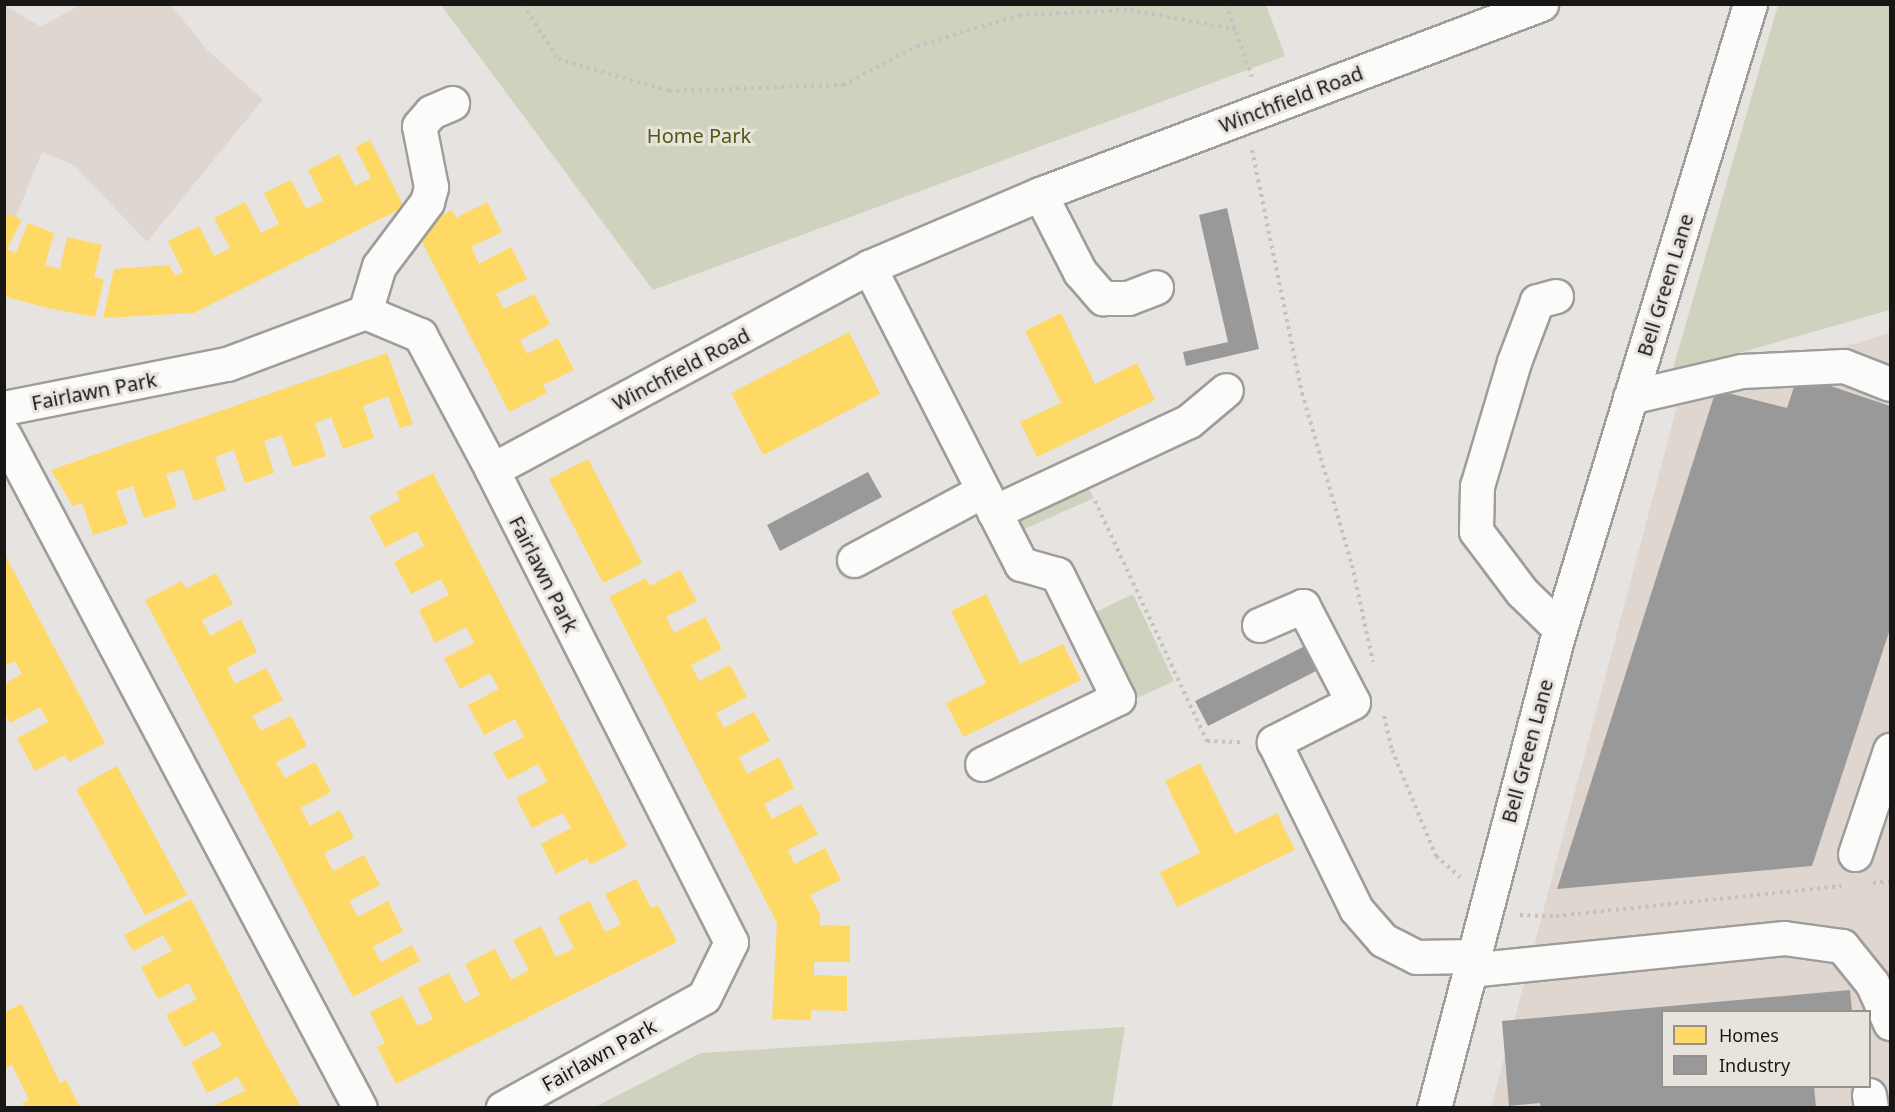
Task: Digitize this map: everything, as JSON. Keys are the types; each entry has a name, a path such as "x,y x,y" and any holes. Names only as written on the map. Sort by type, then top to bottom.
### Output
{"street":[{"name":"Winchfield Road","path":"492,470 870,267 1040,194 1541,4"},
{"name":"Bell Green Lane","path":"1434,1107 1560,629 1750,4"},
{"path":"365,312 379,266 429,195 431,187 419,126 431,112 452,103"},
{"path":"1040,194 1080,272 1103,298 1128,298 1156,287"},
{"path":"870,267 1021,564 1057,574 1118,698 982,764"},
{"path":"1556,296 1537,301 1514,362 1477,486 1476,531 1522,592 1560,629"},
{"name":"Fairlawn Park","path":"4,408 227,364 365,312 420,335 492,470 731,942 704,997 503,1107"},
{"path":"1630,397 1742,370 1844,366 1890,384"},
{"path":"854,560 988,501 1081,471 1189,421 1226,390"},
{"path":"4,435 360,1107"},
{"path":"1259,625 1303,606 1353,702 1274,742 1356,909 1383,940 1416,957 1471,963 1784,938 1842,946 1881,982 1890,1023"},
{"path":"1855,854 1890,750"}],"path":[{"path":"523,4 558,58 669,91 843,85 917,46 1019,15 1130,10 1235,29"},
{"path":"1226,4 1235,29 1254,113 1302,393 1352,566 1374,669"},
{"path":"1081,471 1207,741 1274,742"},
{"path":"1383,710 1392,750 1436,856 1467,883"},
{"path":"1867,884 1890,881"},
{"path":"1484,915 1556,916 1844,886"}],"shaded area":[{"path":"5,5 41,27 79,5 171,5 208,51 263,99 147,242 74,165 42,152 17,214 5,235"},
{"path":"1890,333 1890,1107 1491,1108 1680,395"}],"green space":[{"name":"Home Park","path":"441,5 1266,5 1285,56 653,290"},
{"path":"1778,5 1890,5 1890,310 1672,372"},
{"path":"1085,482 1094,498 1022,530 1021,518 1027,509"},
{"path":"1133,594 1174,681 1135,699 1094,613"},
{"path":"1125,1027 1112,1107 595,1107 701,1053"}],"building: Homes":[{"path":"370,140 404,207 194,313 103,318 114,269 169,265 175,276 183,272 168,241 199,226 214,256 230,248 214,218 245,202 261,233 279,224 264,193 291,180 306,209 323,201 308,170 339,154 355,186 371,178 355,147"},
{"path":"487,202 502,232 471,247 479,264 511,247 527,279 496,294 504,309 534,294 550,324 520,340 527,354 558,338 574,370 543,385 547,393 509,412 416,230 452,210 456,218"},
{"path":"9,213 22,220 7,249 11,251 16,253 28,223 54,233 45,265 60,269 67,237 102,245 94,277 104,279 95,317 43,307 4,296 4,221"},
{"path":"1061,313 1095,384 1137,363 1155,400 1037,457 1020,422 1061,403 1025,331"},
{"path":"849,332 880,394 763,455 731,393"},
{"path":"387,353 413,424 400,428 388,396 363,406 374,438 343,449 331,417 315,423 326,456 293,467 282,435 264,441 274,473 245,483 234,450 215,457 226,490 194,501 183,469 166,474 177,507 144,518 133,486 116,491 128,524 93,535 82,503 73,506 51,470"},
{"path":"588,459 642,563 603,583 549,479"},
{"path":"433,473 627,846 590,865 587,858 556,874 541,844 571,828 563,813 532,828 516,798 547,782 538,764 508,780 493,753 524,737 515,719 484,735 468,705 499,689 490,673 460,689 444,658 474,643 466,627 435,643 419,610 449,595 441,579 411,594 394,562 424,546 417,531 385,547 369,516 400,500 396,492"},
{"path":"4,553 105,743 69,762 65,755 35,771 17,738 48,722 40,707 10,723 4,713 4,684 22,674 15,661 4,666"},
{"path":"680,570 697,601 666,617 674,633 705,617 722,649 691,665 699,681 730,665 747,697 716,713 724,728 754,712 770,741 739,757 747,774 779,757 794,788 764,804 772,819 801,804 818,834 788,850 791,857 795,864 825,848 841,880 810,895 820,914 820,925 850,926 850,962 814,962 814,975 847,976 847,1011 811,1010 811,1020 772,1019 777,923 609,597 646,578 650,586"},
{"path":"216,573 233,604 202,620 210,636 241,619 257,652 227,668 235,684 266,668 283,700 252,716 261,731 291,716 307,746 276,762 285,778 315,762 331,792 300,808 310,826 340,810 354,838 324,853 333,871 364,855 380,885 349,901 358,917 388,901 403,931 373,947 381,962 412,945 420,961 353,997 145,600 182,581 186,589"},
{"path":"986,594 1020,664 1063,644 1081,680 963,737 946,703 986,683 951,611"},
{"path":"1200,763 1235,834 1277,813 1295,850 1177,907 1160,872 1200,853 1165,781"},
{"path":"117,766 187,895 145,915 76,789"},
{"path":"636,879 651,908 658,905 677,942 396,1084 377,1047 385,1043 370,1012 402,996 418,1026 433,1019 418,988 449,973 464,1003 480,995 465,964 495,949 511,980 529,970 513,940 541,926 556,957 567,952 574,948 558,917 589,901 605,932 621,924 605,894"},
{"path":"191,899 265,1043 301,1107 211,1107 245,1091 238,1077 207,1093 191,1062 222,1046 214,1031 184,1047 166,1015 197,999 189,983 158,999 141,967 172,951 163,935 133,951 124,935"},
{"path":"22,1004 60,1083 66,1080 80,1107 25,1107 22,1103 29,1100 12,1065 4,1068 4,1012"}],"building: Industry":[{"path":"1227,208 1259,349 1186,366 1183,352 1228,342 1199,215"},
{"path":"1798,375 1890,406 1890,629 1812,866 1557,889 1716,390 1787,408"},
{"path":"868,472 882,497 780,551 767,525"},
{"path":"1307,645 1320,669 1208,726 1195,701"},
{"path":"1850,990 1852,1010 1661,1010 1661,1088 1814,1088 1816,1108 1541,1108 1540,1103 1509,1106 1502,1021"}]}
